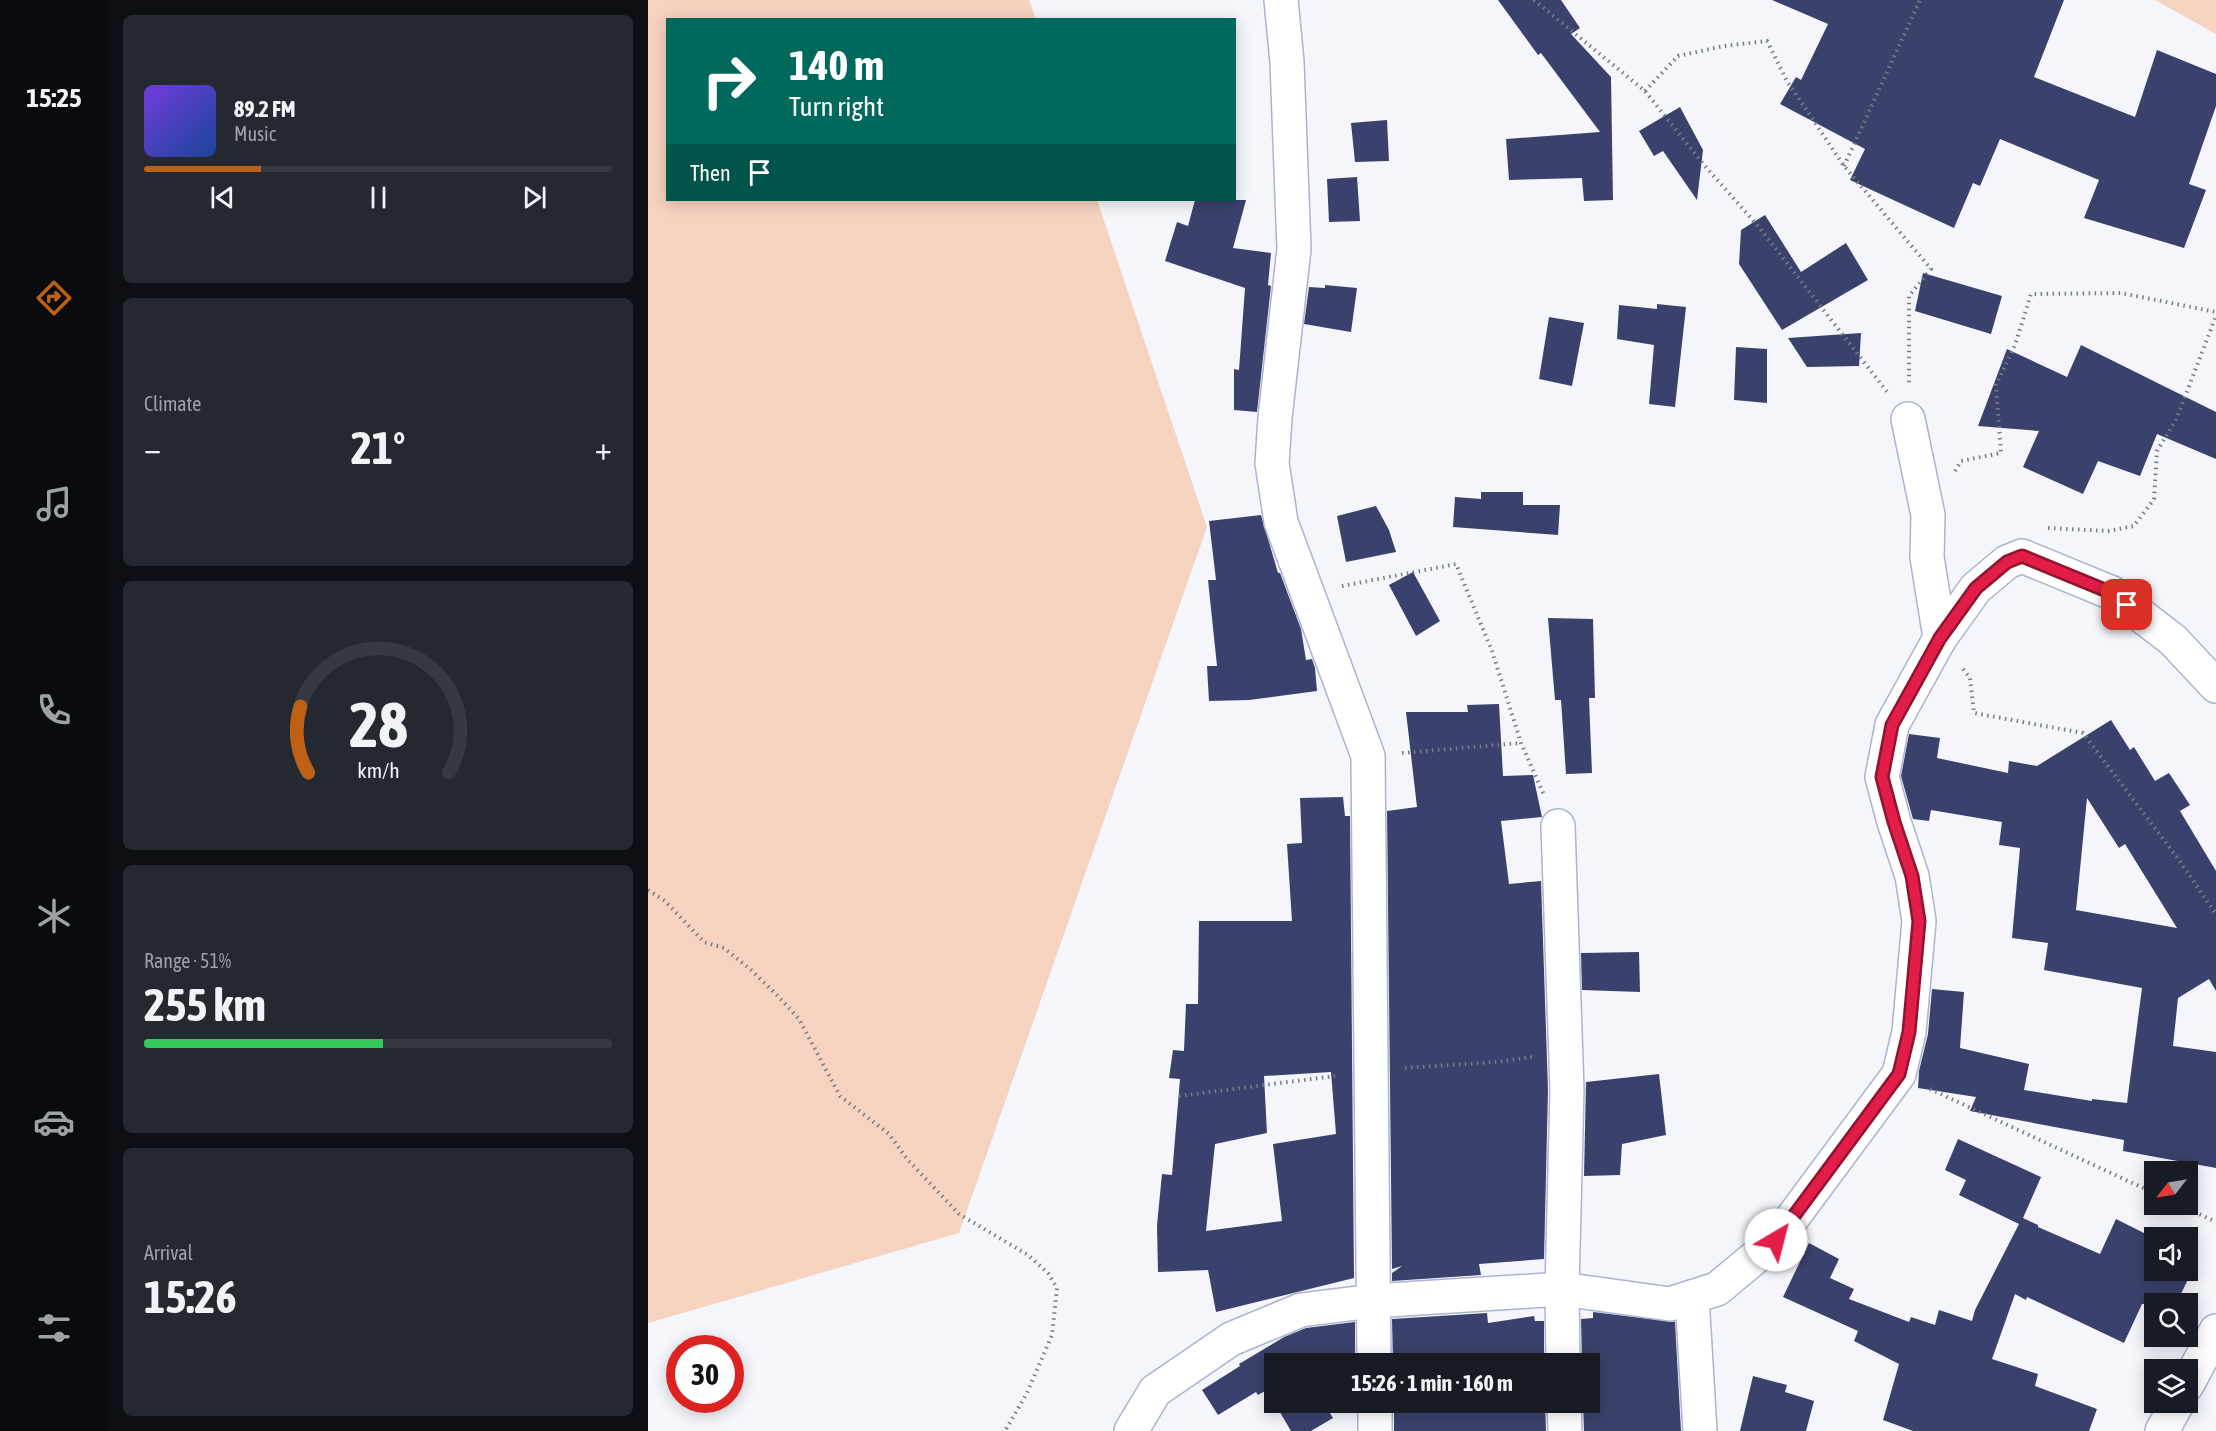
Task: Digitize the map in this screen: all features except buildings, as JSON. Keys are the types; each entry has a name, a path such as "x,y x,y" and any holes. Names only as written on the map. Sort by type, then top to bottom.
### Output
{"street":[{"path":"1281,0 1287,62 1294,249 1272,463 1281,522 1368,756 1374,1353"},
{"path":"1908,419 1928,515 1927,557 1940,638"},
{"path":"1131,1431 1155,1391 1231,1339 1301,1310 1373,1301 1395,1302 1562,1289 1670,1304 1717,1288 1776,1240 1899,1074 1909,1032 1919,921 1912,876 1882,777 1892,725 1940,638 1976,588 2007,562 2022,556 2112,593 2173,640 2216,686"},
{"path":"1558,826 1567,1090 1562,1289 1563,1353"},
{"path":"1692,1297 1700,1431"},
{"path":"2198,1365 2216,1331"},
{"path":"1375,1413 1375,1431"},
{"path":"1564,1413 1565,1431"},
{"path":"2162,1431 2172,1413"}],"path":[{"path":"1534,0 1645,91 1704,165 1759,227 1908,419"},
{"path":"1844,166 1920,0"},
{"path":"1645,91 1678,57 1724,46 1767,41 1787,81 1844,166 1931,269 1909,296 1908,419"},
{"path":"2001,453 1996,385 2015,345 2031,294 2121,293 2216,314 2176,420 2157,452 2154,499 2134,526 2108,531 2051,527 2033,536 2022,556"},
{"path":"1318,619 1334,587 1456,564 1492,651 1521,742 1558,826"},
{"path":"1940,638 1970,678 1974,713 2082,733 2179,860 2216,914"},
{"path":"1368,756 1521,742"},
{"path":"648,890 665,901 704,942 724,948 775,993 799,1019 840,1096 889,1134 907,1159 959,1214 1028,1256 1048,1272 1057,1288 1052,1335 1028,1393 1005,1431"},
{"path":"1899,1074 2144,1188"},
{"path":"2198,1213 2216,1222"}],"shaded area":[{"path":"648,0 1029,0 1036,18 666,18 666,201 1097,201 1207,527 959,1233 648,1323"},
{"path":"2155,0 2216,0 2216,34"}],"route":[{"path":"1776,1240 1899,1074 1909,1032 1919,921 1912,876 1882,777 1892,725 1940,638 1976,588 2007,562 2022,556 2112,593 2127,605"}]}
